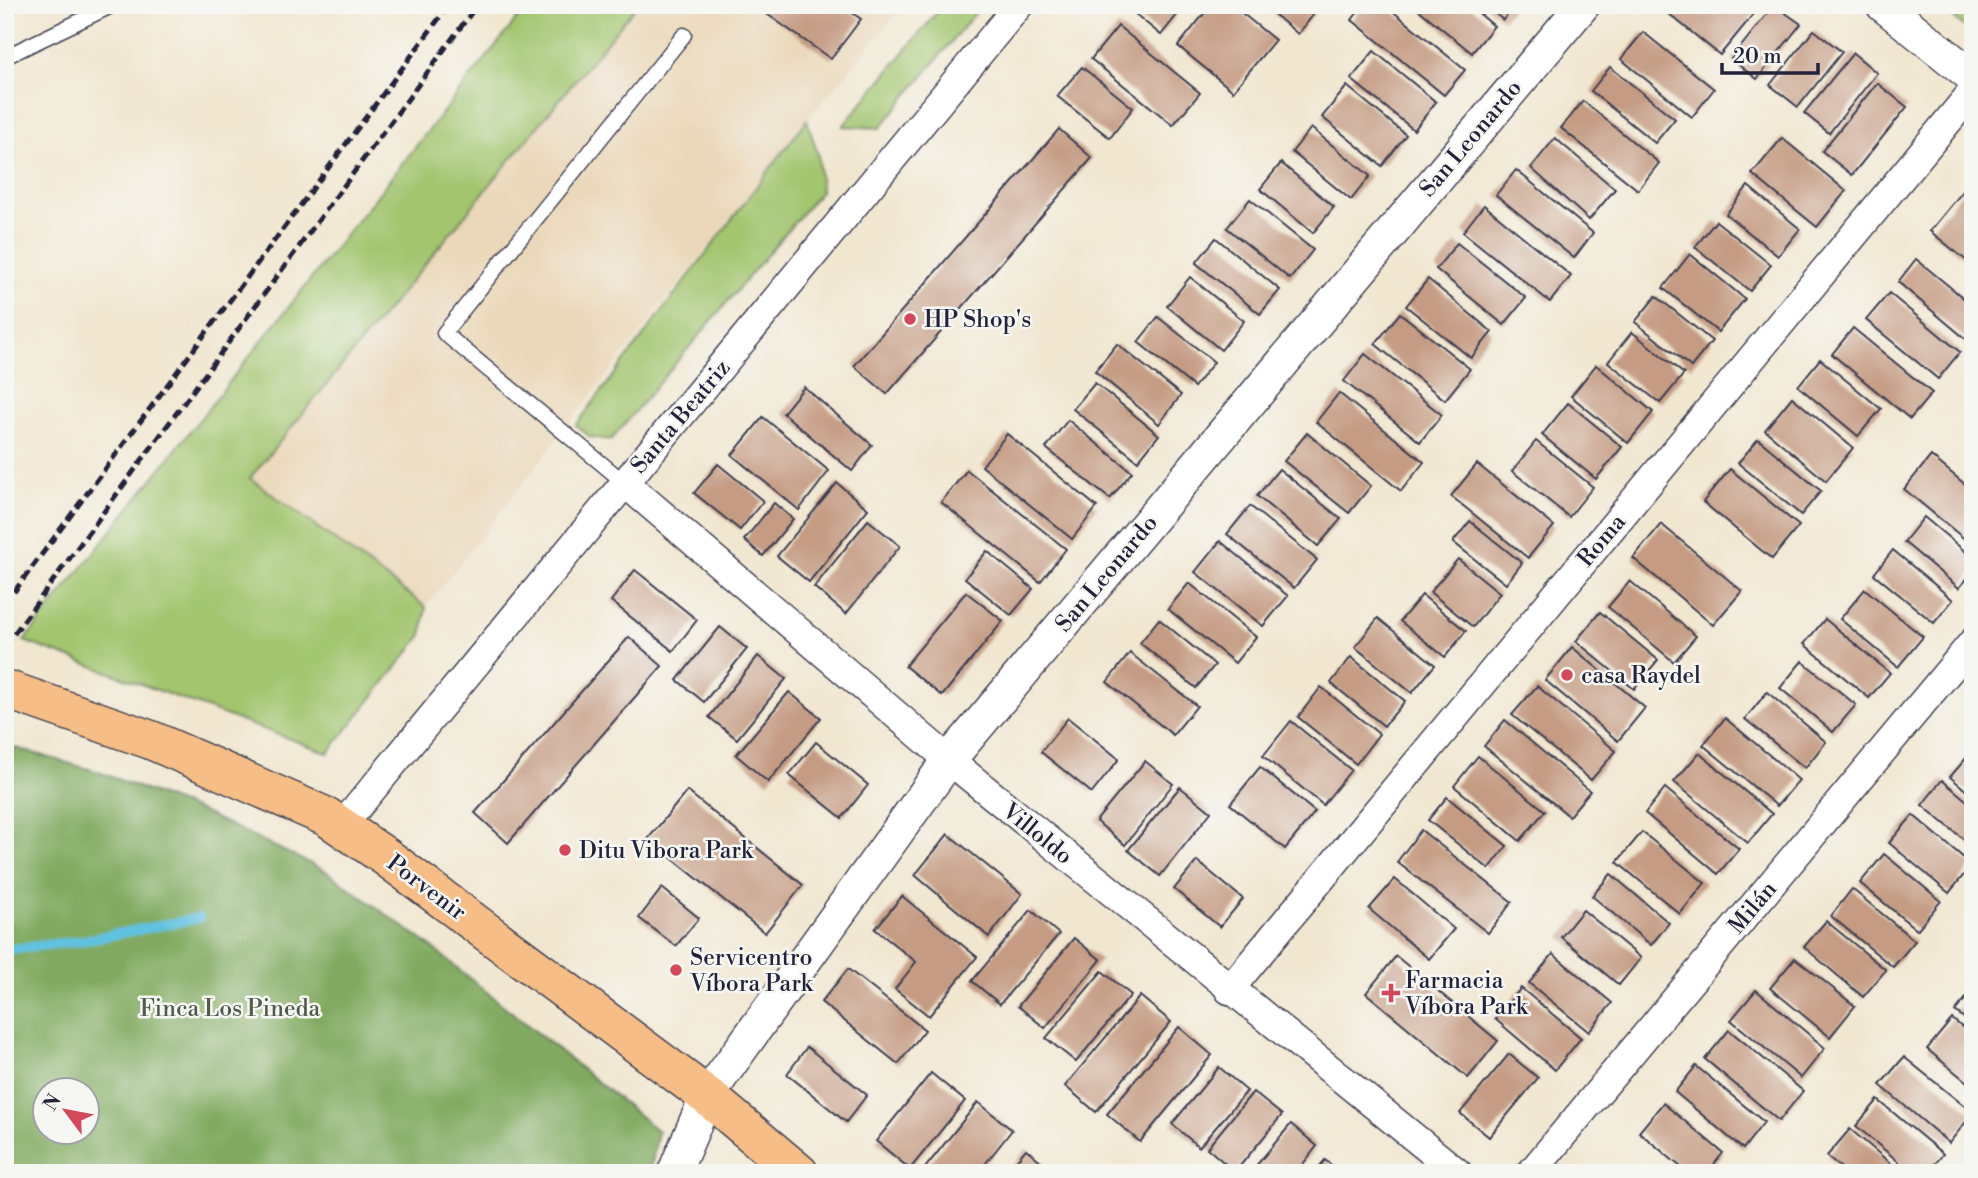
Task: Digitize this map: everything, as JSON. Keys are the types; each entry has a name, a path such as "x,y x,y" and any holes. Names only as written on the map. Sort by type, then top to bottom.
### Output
{"main road":[{"name":"Porvenir","path":"5,689 151,740 327,817 386,856 707,1096 799,1173"}],"street":[{"name":"Santa Beatriz","path":"341,827 1019,5"},
{"name":"San Leonardo","path":"674,1173 707,1096 949,760 1583,5"},
{"path":"1883,5 1973,77"},
{"name":"Roma","path":"1229,990 1973,91"},
{"name":"Villoldo","path":"625,483 949,760 1229,990 1458,1173"},
{"name":"Milán","path":"1531,1173 1973,642"}],"lane":[{"path":"5,57 113,5"},
{"path":"625,483 444,333 684,35"}],"shaded area":[{"path":"637,5 904,5 807,120 426,607 249,478"}],"green space":[{"path":"528,5 637,5 250,478 426,607 422,635 328,753 24,641"},
{"path":"943,5 982,5 880,128 843,126"},
{"path":"1939,5 1973,5 1973,34"},
{"path":"807,120 818,155 821,191 611,440 590,437 576,425"},
{"name":"Finca Los Pineda","path":"5,745 96,771 200,811 326,871 429,945 658,1131 650,1173 5,1173"}],"building":[{"path":"754,5 841,5 861,19 831,59"},
{"path":"1141,5 1185,5 1161,35 1134,13"},
{"path":"1211,5 1232,5 1275,40 1233,91 1178,46"},
{"path":"1263,5 1321,5 1298,34"},
{"path":"1363,5 1385,5 1465,70 1444,95 1352,20"},
{"path":"1413,5 1469,5 1494,26 1472,53"},
{"path":"1485,5 1515,5 1503,20"},
{"path":"1666,5 1761,5 1720,55 1663,9"},
{"path":"1774,5 1801,24 1757,79 1731,59"},
{"path":"1118,26 1200,93 1173,125 1091,59"},
{"path":"1814,30 1842,52 1798,107 1770,85"},
{"path":"1643,32 1714,89 1692,117 1621,59"},
{"path":"1374,51 1436,102 1414,130 1351,79"},
{"path":"1853,53 1877,73 1829,133 1804,113"},
{"path":"1082,67 1133,108 1110,138 1057,96"},
{"path":"1610,67 1675,119 1655,143 1591,91"},
{"path":"1877,83 1907,107 1852,175 1822,151"},
{"path":"1347,86 1406,135 1382,166 1322,117"},
{"path":"1583,101 1659,163 1638,190 1561,128"},
{"path":"1311,128 1370,176 1351,200 1292,152"},
{"path":"1059,129 1092,158 887,394 854,366"},
{"path":"1555,138 1615,189 1589,220 1531,168"},
{"path":"1782,138 1846,191 1817,227 1752,174"},
{"path":"1281,163 1334,207 1313,233 1260,189"},
{"path":"1516,170 1593,233 1574,258 1496,195"},
{"path":"1973,179 1973,266 1930,231"},
{"path":"1748,186 1800,229 1778,256 1726,214"},
{"path":"1250,199 1313,250 1290,279 1227,228"},
{"path":"1484,205 1571,276 1550,302 1463,232"},
{"path":"1716,221 1771,265 1750,291 1695,247"},
{"path":"1216,238 1280,290 1260,314 1196,263"},
{"path":"1457,243 1526,298 1504,325 1436,269"},
{"path":"1690,254 1745,299 1718,332 1663,288"},
{"path":"1916,259 1973,306 1973,345 1898,282"},
{"path":"1190,277 1244,321 1221,350 1167,306"},
{"path":"1428,279 1492,332 1471,358 1406,306"},
{"path":"1889,293 1960,352 1938,379 1866,320"},
{"path":"1656,296 1712,341 1691,367 1635,322"},
{"path":"1400,313 1470,369 1445,400 1375,344"},
{"path":"1158,317 1214,362 1194,387 1138,342"},
{"path":"1853,328 1932,393 1910,419 1832,354"},
{"path":"1632,332 1684,374 1660,403 1608,362"},
{"path":"1117,344 1181,395 1159,424 1095,371"},
{"path":"1365,354 1442,415 1420,442 1344,381"},
{"path":"1820,359 1881,409 1858,436 1798,386"},
{"path":"1596,365 1653,412 1628,443 1571,396"},
{"path":"1095,383 1159,435 1138,461 1073,409"},
{"path":"804,387 872,445 852,471 783,413"},
{"path":"1339,393 1424,462 1401,491 1316,422"},
{"path":"1792,397 1853,448 1826,481 1765,430"},
{"path":"1568,403 1622,447 1596,479 1542,435"},
{"path":"763,417 829,471 799,510 732,455"},
{"path":"1068,420 1132,472 1110,499 1046,448"},
{"path":"1307,433 1371,486 1349,513 1284,461"},
{"path":"1007,434 1097,507 1072,539 982,466"},
{"path":"1758,439 1821,491 1801,515 1738,463"},
{"path":"1536,441 1593,487 1569,517 1512,471"},
{"path":"1931,456 1973,491 1973,546 1904,489"},
{"path":"718,464 763,501 740,530 694,493"},
{"path":"1477,464 1554,526 1528,558 1451,496"},
{"path":"1279,469 1341,519 1318,546 1257,496"},
{"path":"1730,469 1799,526 1772,559 1703,502"},
{"path":"967,470 1066,549 1040,582 941,502"},
{"path":"837,483 868,509 809,582 777,556"},
{"path":"774,503 793,519 763,556 744,540"},
{"path":"1250,506 1317,560 1294,588 1227,534"},
{"path":"1924,517 1973,558 1973,572 1959,588 1904,542"},
{"path":"868,520 900,546 846,614 814,587"},
{"path":"1470,521 1522,563 1506,584 1453,542"},
{"path":"1661,524 1742,591 1713,625 1633,558"},
{"path":"1220,541 1288,596 1263,626 1195,572"},
{"path":"1893,550 1953,600 1934,623 1874,574"},
{"path":"987,551 1033,589 1011,615 965,578"},
{"path":"1458,559 1500,593 1473,627 1430,592"},
{"path":"635,570 697,620 673,651 611,601"},
{"path":"1630,581 1696,636 1674,662 1608,607"},
{"path":"1189,583 1256,637 1235,663 1168,609"},
{"path":"1865,589 1923,637 1898,667 1840,619"},
{"path":"966,592 1003,621 942,696 905,666"},
{"path":"1422,595 1466,631 1445,657 1400,621"},
{"path":"1600,612 1658,660 1634,689 1576,641"},
{"path":"1378,618 1435,665 1412,693 1355,647"},
{"path":"1159,619 1215,665 1196,688 1140,643"},
{"path":"1825,619 1890,673 1869,698 1804,644"},
{"path":"720,627 747,649 704,702 677,680"},
{"path":"629,637 662,666 508,843 475,813"},
{"path":"1572,647 1645,708 1618,741 1545,680"},
{"path":"1130,653 1197,706 1173,735 1107,682"},
{"path":"758,656 786,679 737,739 709,717"},
{"path":"1351,657 1405,701 1384,726 1331,683"},
{"path":"1802,661 1856,705 1833,732 1780,688"},
{"path":"1537,686 1616,751 1591,780 1512,715"},
{"path":"1321,687 1379,734 1356,764 1298,717"},
{"path":"789,692 821,718 768,782 736,755"},
{"path":"1767,692 1826,742 1805,768 1745,719"},
{"path":"1068,718 1119,759 1092,793 1041,752"},
{"path":"1725,718 1799,780 1777,806 1703,745"},
{"path":"1505,720 1590,791 1569,816 1484,746"},
{"path":"1291,721 1351,770 1323,805 1263,756"},
{"path":"816,742 868,785 842,818 789,775"},
{"path":"1699,753 1772,814 1748,843 1674,782"},
{"path":"1478,756 1545,811 1520,841 1454,786"},
{"path":"1968,756 1973,760 1973,796 1950,777"},
{"path":"1145,761 1173,784 1125,845 1096,821"},
{"path":"1260,767 1315,812 1285,849 1230,804"},
{"path":"1942,780 1973,806 1973,847 1922,805"},
{"path":"1180,787 1211,812 1160,876 1128,850"},
{"path":"1665,788 1739,849 1718,874 1645,813"},
{"path":"687,791 803,885 765,933 648,839"},
{"path":"1447,797 1507,846 1489,869 1428,820"},
{"path":"1913,815 1972,865 1949,893 1889,843"},
{"path":"1421,830 1512,902 1488,933 1397,862"},
{"path":"1642,832 1705,883 1680,914 1617,862"},
{"path":"948,834 1022,894 989,937 915,875"},
{"path":"1884,854 1941,901 1917,930 1860,883"},
{"path":"1197,861 1243,899 1220,927 1174,889"},
{"path":"1611,874 1669,923 1651,945 1592,896"},
{"path":"1395,879 1454,929 1429,959 1369,909"},
{"path":"662,888 699,918 676,946 639,918"},
{"path":"1852,889 1915,941 1893,967 1831,916"},
{"path":"902,896 977,957 929,1016 895,989 916,962 875,929"},
{"path":"1031,910 1059,934 1000,1004 972,981"},
{"path":"1583,910 1641,958 1619,985 1561,937"},
{"path":"1826,921 1886,970 1863,997 1804,947"},
{"path":"1074,938 1101,960 1045,1028 1018,1006"},
{"path":"1553,954 1612,1003 1589,1032 1529,983"},
{"path":"1396,956 1498,1041 1468,1078 1366,993"},
{"path":"1795,958 1855,1006 1830,1037 1770,988"},
{"path":"848,969 925,1030 898,1064 821,1002"},
{"path":"1102,971 1131,995 1076,1062 1046,1038"},
{"path":"1521,988 1581,1038 1555,1070 1495,1019"},
{"path":"1756,990 1825,1048 1801,1078 1731,1020"},
{"path":"1973,990 1973,1025 1955,1011"},
{"path":"1140,996 1171,1022 1096,1112 1065,1086"},
{"path":"1952,1019 1973,1036 1973,1087 1927,1049"},
{"path":"1179,1027 1212,1055 1140,1142 1107,1114"},
{"path":"1729,1030 1803,1091 1779,1121 1705,1059"},
{"path":"807,1047 867,1095 846,1122 787,1074"},
{"path":"1509,1054 1538,1078 1489,1137 1460,1113"},
{"path":"1904,1057 1973,1113 1949,1143 1880,1085"},
{"path":"1696,1066 1764,1122 1743,1149 1675,1092"},
{"path":"1219,1067 1247,1091 1199,1147 1172,1124"},
{"path":"931,1073 965,1101 910,1169 876,1141"},
{"path":"1253,1092 1282,1115 1235,1172 1207,1148"},
{"path":"1878,1100 1943,1154 1928,1173 1912,1173 1856,1126"},
{"path":"978,1102 1012,1130 978,1173 921,1173"},
{"path":"1663,1103 1723,1153 1707,1173 1688,1173 1639,1132"},
{"path":"1291,1124 1317,1146 1296,1173 1250,1173"},
{"path":"1850,1129 1902,1173 1847,1173 1827,1156"},
{"path":"1026,1149 1055,1173 1006,1173"},
{"path":"1325,1160 1341,1173 1314,1173"}],"waterway":[{"path":"5,950 80,941 199,918"}],"railway":[{"path":"5,604 449,5"},
{"path":"5,646 477,5"}],"place":[{"name":"HP Shop's","path":"910,319"},
{"name":"casa Raydel","path":"1567,675"},
{"name":"Ditu Vibora Park","path":"565,850"},
{"name":"Servicentro Víbora Park","path":"676,970"},
{"name":"Farmacia Víbora Park","path":"1391,993"}]}
